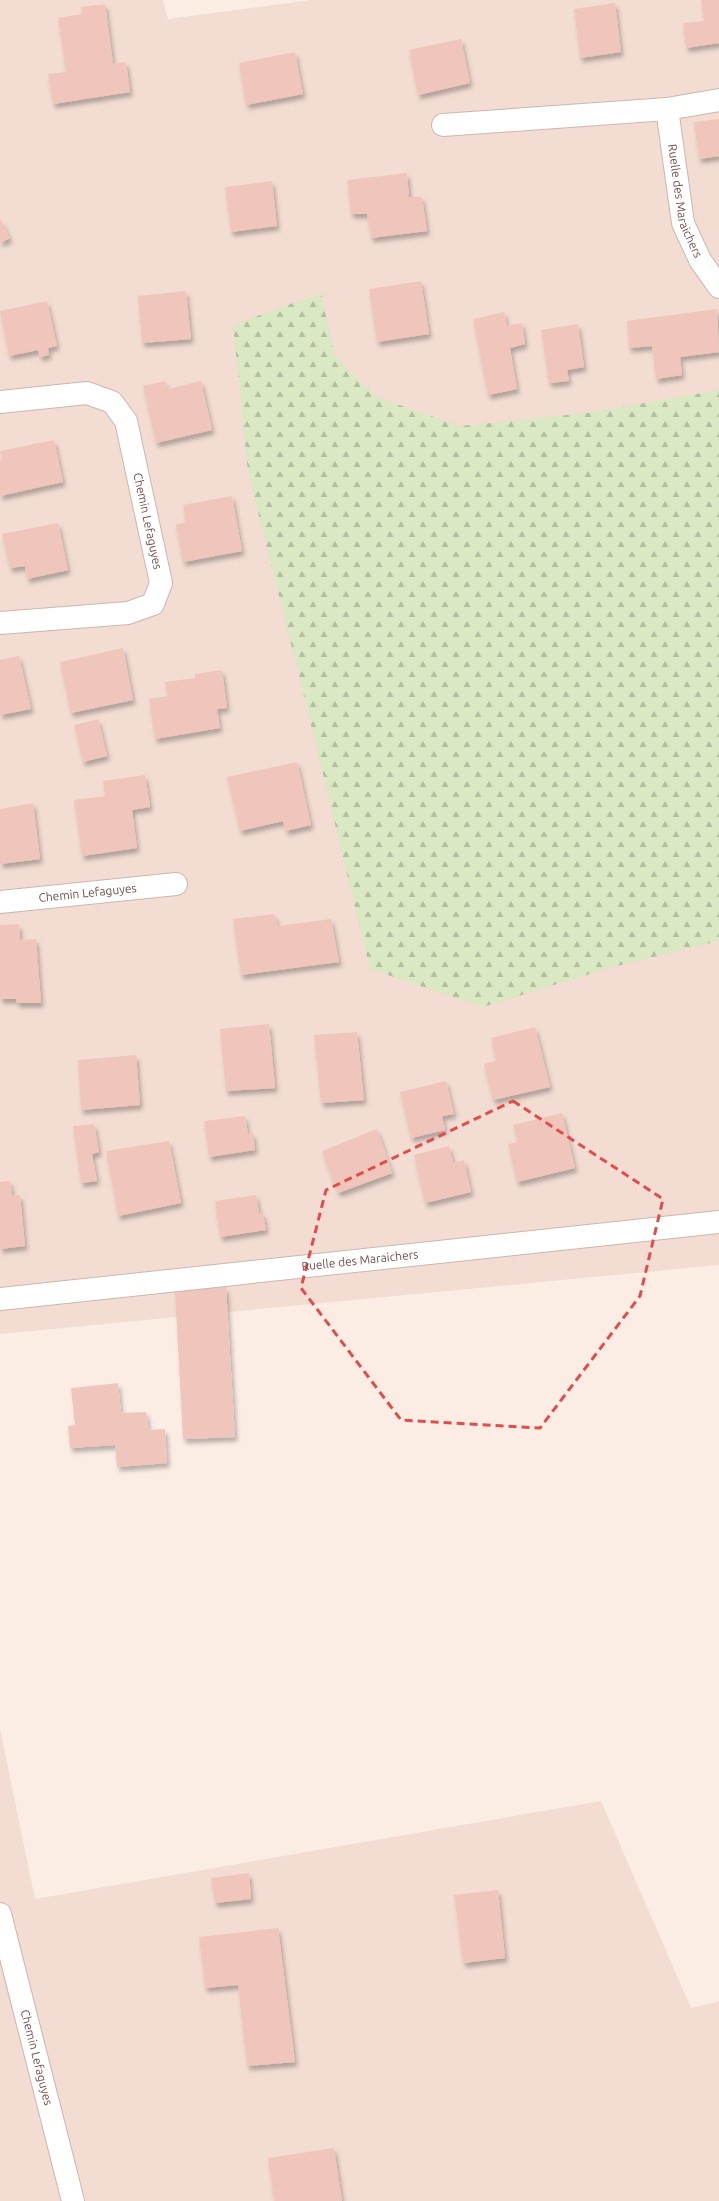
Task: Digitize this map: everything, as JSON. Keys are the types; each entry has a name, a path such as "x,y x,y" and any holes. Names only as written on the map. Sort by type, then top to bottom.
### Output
{"street":[{"path":"443,125 667,109 719,100"},
{"name":"Ruelle des Maraichers","path":"667,109 683,223 700,260 719,287"},
{"name":"Chemin Lefaguyes","path":"0,402 87,393 112,402 126,421 161,583 153,604 128,613 0,623"},
{"name":"Chemin Lefaguyes","path":"0,902 176,884"},
{"name":"Ruelle des Maraichers","path":"0,1299 719,1222"},
{"name":"Chemin Lefaguyes","path":"0,1914 73,2201"}],"highlighted area":[{"path":"513,1101 663,1199 640,1296 540,1428 401,1420 301,1288 326,1190"}],"shaded area":[{"path":"0,0 163,0 168,19 311,0 719,0 719,1265 0,1334"},
{"path":"0,1728 35,1899 601,1801 691,2008 719,2001 719,2201 0,2201"}],"green space":[{"path":"321,293 335,357 377,397 460,426 587,413 719,390 719,941 609,968 483,1007 370,969 248,472 233,325"}],"building":[{"path":"701,0 719,0 719,43 686,48 683,23 704,21"},
{"path":"615,3 621,52 580,58 574,9"},
{"path":"105,4 113,64 126,62 130,92 53,104 48,74 66,72 58,18 82,14 81,7"},
{"path":"461,39 470,83 418,95 409,50"},
{"path":"295,52 303,94 246,105 239,63"},
{"path":"719,119 719,156 699,159 694,122"},
{"path":"407,173 409,197 422,197 427,231 371,238 367,214 351,214 347,180"},
{"path":"272,181 277,226 231,232 225,187"},
{"path":"0,218 10,238 0,243"},
{"path":"421,281 429,334 377,342 369,289"},
{"path":"186,291 191,339 142,343 138,296"},
{"path":"47,301 57,346 48,348 49,355 40,357 38,350 9,356 0,311"},
{"path":"717,309 719,352 680,357 682,375 656,379 652,346 629,348 627,321"},
{"path":"504,312 507,326 522,323 525,344 510,348 517,389 488,395 473,319"},
{"path":"578,324 584,367 567,370 569,381 549,383 541,330"},
{"path":"165,381 167,389 201,381 212,430 156,443 143,386"},
{"path":"54,440 63,482 0,496 0,461 2,460 0,451"},
{"path":"232,496 242,551 183,562 176,525 186,522 183,505"},
{"path":"58,523 68,570 27,579 25,566 10,568 2,534"},
{"path":"123,648 133,700 71,713 60,662"},
{"path":"19,656 31,709 0,715 0,660"},
{"path":"222,670 227,708 217,709 220,728 155,739 149,699 168,696 165,682 195,678 195,674"},
{"path":"98,719 107,756 83,762 74,725"},
{"path":"297,762 311,825 286,831 283,821 240,831 227,777"},
{"path":"145,775 150,807 132,810 137,848 82,856 74,800 105,796 103,781"},
{"path":"33,803 40,859 0,864 0,809"},
{"path":"274,914 278,926 331,919 339,962 241,975 233,919"},
{"path":"19,924 20,940 36,939 41,1003 17,1003 16,999 0,999 0,925"},
{"path":"269,1024 275,1088 226,1091 220,1029"},
{"path":"535,1027 550,1087 493,1100 484,1064 496,1061 491,1038"},
{"path":"357,1032 364,1100 321,1103 314,1035"},
{"path":"136,1055 140,1105 81,1110 78,1060"},
{"path":"446,1081 454,1114 442,1116 445,1130 411,1138 400,1092"},
{"path":"562,1113 575,1168 517,1182 508,1144 518,1142 513,1125"},
{"path":"245,1116 248,1134 253,1133 255,1150 209,1157 204,1121"},
{"path":"94,1124 99,1152 92,1154 97,1181 81,1183 73,1126"},
{"path":"377,1129 392,1173 338,1193 322,1151"},
{"path":"169,1141 181,1203 118,1216 106,1151"},
{"path":"449,1146 453,1163 464,1160 471,1192 425,1203 414,1155"},
{"path":"10,1181 12,1196 20,1195 25,1246 0,1249 0,1182"},
{"path":"256,1195 259,1213 263,1213 266,1230 220,1237 215,1201"},
{"path":"226,1287 235,1437 183,1439 175,1291"},
{"path":"118,1383 121,1413 146,1412 149,1430 165,1429 167,1463 117,1467 115,1445 70,1448 68,1426 75,1425 71,1388"},
{"path":"249,1873 251,1899 215,1903 211,1878"},
{"path":"498,1890 505,1958 463,1963 454,1895"},
{"path":"278,1928 295,2062 247,2066 238,1985 205,1988 199,1937"},
{"path":"334,2148 342,2201 274,2201 268,2158"}]}
